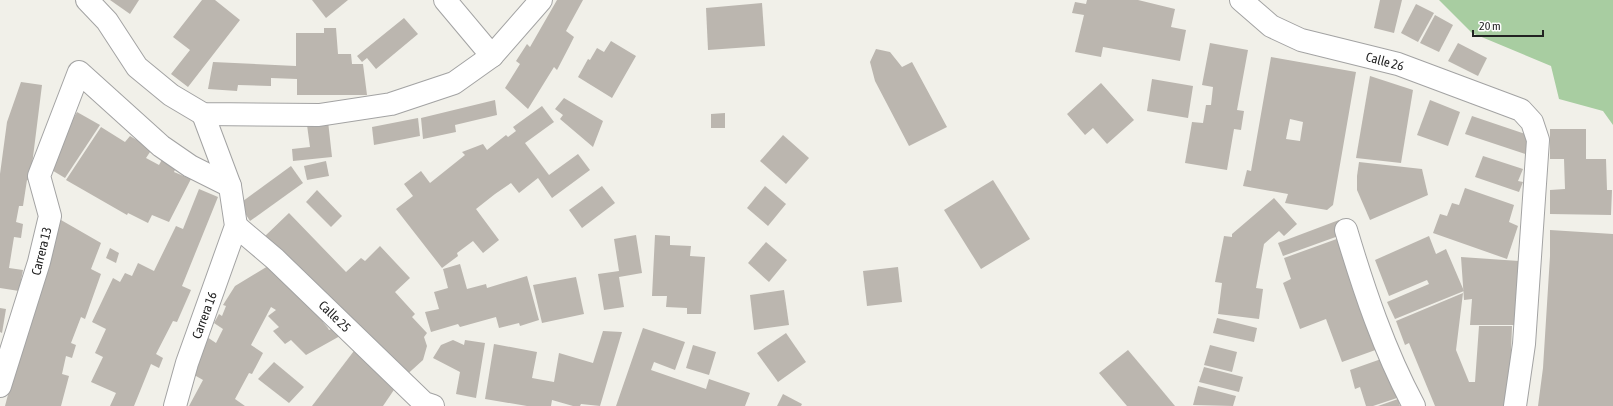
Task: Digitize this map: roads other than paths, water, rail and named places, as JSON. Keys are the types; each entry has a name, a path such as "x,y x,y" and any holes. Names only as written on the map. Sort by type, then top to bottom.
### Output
{"street":[{"path":"87,0 107,21 138,68 171,95 203,114 319,115 391,104 454,83 492,56 541,0"},
{"path":"445,0 492,56"},
{"name":"Calle 26","path":"1241,0 1271,26 1301,40 1398,64 1521,110 1532,122 1538,140 1524,344 1515,406"},
{"name":"Carrera 13","path":"0,386 39,262 50,216 39,176 79,72 161,146 190,166 230,186"},
{"path":"203,114 230,186 236,226"},
{"name":"Carrera 16","path":"175,406 187,363 236,226"},
{"name":"Calle 25","path":"236,226 280,264 424,403 433,406"},
{"path":"1346,230 1361,280 1396,372 1414,406"}]}
